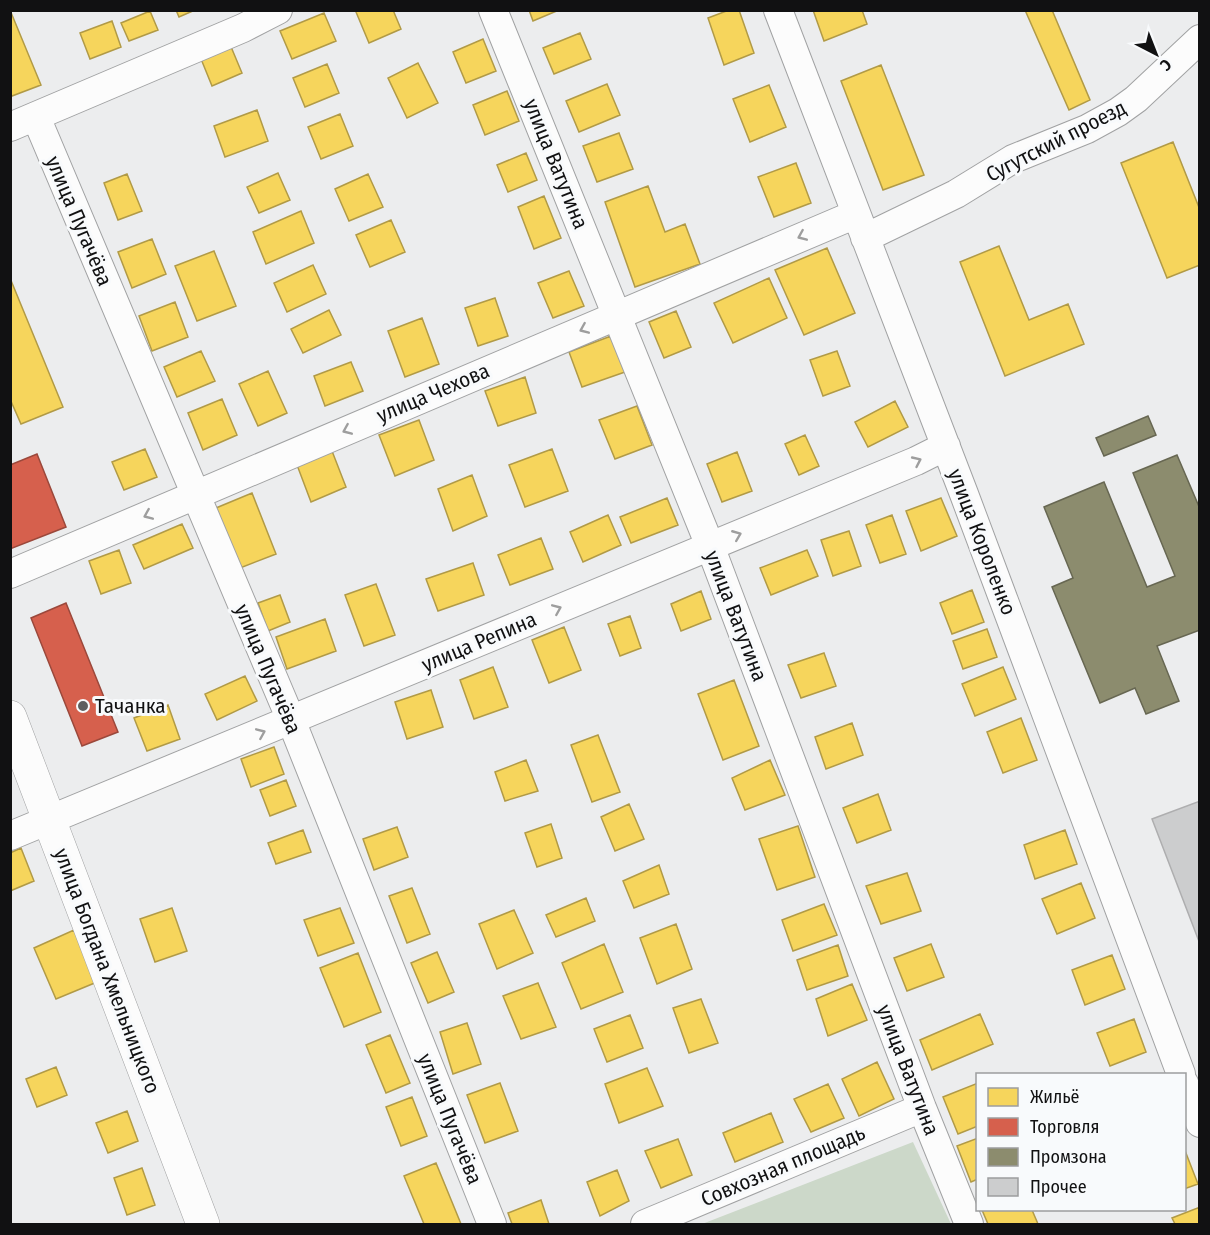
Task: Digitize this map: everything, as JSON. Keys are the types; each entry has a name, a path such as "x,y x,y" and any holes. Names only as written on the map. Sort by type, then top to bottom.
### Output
{"main road":[{"name":"улица Богдана Хмельницкого","path":"10,717 203,1224"}],"street":[{"path":"23,122 243,28 278,10"},
{"name":"улица Ватутина","path":"493,10 710,546 922,1108 969,1224"},
{"name":"улица Короленко","path":"778,10 946,446 1181,1073"},
{"name":"Сугутский проезд","path":"861,226 956,194 1013,159 1087,129 1118,112 1136,99 1200,39"},
{"name":"улица Пугачёва","path":"23,122 194,495 291,720 492,1224"},
{"name":"улица Чехова","path":"10,574 617,315 861,226"},
{"name":"улица Репина","path":"10,836 916,462 946,446"},
{"path":"1186,1086 1200,1123"},
{"name":"Совхозная площадь","path":"645,1224 922,1108"}],"green space":[{"path":"913,1142 951,1224 702,1224"}],"building: Жильё":[{"path":"10,10 41,85 12,96 10,93"},
{"path":"176,10 195,10 179,17"},
{"path":"358,10 393,10 401,29 369,43 356,12"},
{"path":"529,10 559,10 533,21"},
{"path":"729,10 739,10 754,53 724,65 708,18"},
{"path":"813,10 862,10 867,24 824,41"},
{"path":"1025,10 1052,10 1090,100 1069,110"},
{"path":"150,11 158,30 129,41 121,23"},
{"path":"324,13 336,41 292,59 280,31"},
{"path":"112,21 121,47 90,59 80,33"},
{"path":"580,33 591,59 554,74 543,48"},
{"path":"483,39 496,71 466,83 453,52"},
{"path":"229,42 242,73 212,86 199,54"},
{"path":"418,63 438,103 407,118 388,78"},
{"path":"327,64 339,93 305,107 293,78"},
{"path":"881,65 924,175 883,190 841,81"},
{"path":"607,84 620,115 579,132 566,101"},
{"path":"769,85 786,127 750,142 733,99"},
{"path":"507,91 519,121 485,135 473,105"},
{"path":"257,110 268,141 225,157 214,126"},
{"path":"340,114 353,146 321,159 308,127"},
{"path":"619,133 633,169 597,182 583,146"},
{"path":"1173,142 1200,210 1200,265 1167,278 1121,163"},
{"path":"526,153 537,180 508,192 497,165"},
{"path":"796,163 811,203 774,217 758,177"},
{"path":"278,173 290,200 259,213 247,187"},
{"path":"127,174 142,211 118,220 104,183"},
{"path":"368,174 383,207 349,221 335,189"},
{"path":"648,186 665,232 685,224 700,264 635,287 605,202"},
{"path":"544,196 561,238 534,249 518,207"},
{"path":"301,211 314,243 266,264 253,232"},
{"path":"391,220 405,252 370,267 356,235"},
{"path":"152,239 166,274 132,288 118,252"},
{"path":"999,246 1029,320 1068,304 1084,344 1005,376 960,262"},
{"path":"827,248 855,313 804,335 775,270"},
{"path":"214,251 236,306 197,321 175,266"},
{"path":"313,265 326,294 287,312 274,283"},
{"path":"569,271 584,306 553,318 538,283"},
{"path":"10,278 63,407 21,424 10,399"},
{"path":"769,278 787,318 733,343 714,303"},
{"path":"495,298 508,336 478,346 465,308"},
{"path":"175,302 188,337 152,351 139,316"},
{"path":"329,310 341,335 303,353 291,329"},
{"path":"676,311 691,347 664,358 649,322"},
{"path":"422,318 439,364 405,377 388,331"},
{"path":"611,336 625,372 582,387 569,352"},
{"path":"201,351 215,381 177,397 164,367"},
{"path":"837,351 850,386 823,396 810,360"},
{"path":"351,362 363,391 325,406 314,376"},
{"path":"268,371 287,413 258,426 239,384"},
{"path":"525,377 536,413 498,426 485,391"},
{"path":"222,399 237,435 203,450 188,413"},
{"path":"895,401 908,427 868,447 855,422"},
{"path":"637,406 652,445 615,459 599,420"},
{"path":"419,420 434,460 395,476 379,435"},
{"path":"805,435 819,466 799,475 785,444"},
{"path":"145,449 157,477 124,490 112,462"},
{"path":"552,449 568,491 525,507 509,465"},
{"path":"332,451 346,487 311,502 297,465"},
{"path":"737,452 752,491 722,502 707,464"},
{"path":"472,475 487,516 453,531 438,489"},
{"path":"252,493 276,554 240,568 216,508"},
{"path":"667,498 678,525 631,543 620,517"},
{"path":"941,498 957,536 921,551 906,511"},
{"path":"608,515 621,545 583,562 570,532"},
{"path":"892,515 906,554 880,563 866,525"},
{"path":"182,524 193,548 144,569 133,545"},
{"path":"849,531 861,566 833,576 821,540"},
{"path":"541,538 553,569 510,585 498,555"},
{"path":"119,550 131,583 101,594 89,561"},
{"path":"807,550 818,576 771,595 760,568"},
{"path":"473,563 484,595 438,611 426,579"},
{"path":"376,584 395,635 364,646 345,595"},
{"path":"972,590 984,622 952,634 940,603"},
{"path":"701,591 711,619 681,631 671,604"},
{"path":"280,595 290,622 268,631 258,603"},
{"path":"630,616 641,648 620,656 608,624"},
{"path":"325,619 336,651 287,669 276,637"},
{"path":"564,627 581,670 549,683 532,640"},
{"path":"987,629 997,657 963,669 953,641"},
{"path":"824,653 836,686 801,698 788,665"},
{"path":"493,667 508,707 474,719 460,680"},
{"path":"1003,667 1016,699 975,716 962,684"},
{"path":"245,676 257,701 217,720 205,694"},
{"path":"734,680 759,746 723,760 698,694"},
{"path":"431,690 443,727 407,739 395,702"},
{"path":"168,705 180,739 147,751 134,718"},
{"path":"1021,718 1037,760 1003,773 987,732"},
{"path":"852,723 863,755 826,769 815,737"},
{"path":"598,735 620,792 592,802 571,745"},
{"path":"274,747 284,774 251,787 241,759"},
{"path":"526,760 538,791 505,801 495,772"},
{"path":"770,760 785,795 745,810 732,778"},
{"path":"286,780 296,806 270,816 260,790"},
{"path":"878,794 891,830 857,843 843,808"},
{"path":"629,804 644,839 615,851 601,817"},
{"path":"551,824 562,858 537,867 525,833"},
{"path":"798,826 815,877 777,890 759,839"},
{"path":"397,827 408,857 374,870 363,839"},
{"path":"303,830 311,852 276,864 268,843"},
{"path":"1065,830 1077,864 1035,879 1024,845"},
{"path":"21,848 34,881 10,891 10,853"},
{"path":"659,865 669,894 634,908 623,881"},
{"path":"907,873 921,911 881,924 866,886"},
{"path":"1081,883 1095,918 1057,934 1042,899"},
{"path":"412,888 430,934 407,943 389,896"},
{"path":"586,898 595,921 556,937 546,915"},
{"path":"824,904 837,935 793,951 782,920"},
{"path":"172,908 187,951 155,962 140,919"},
{"path":"340,908 354,943 318,956 304,920"},
{"path":"514,910 533,953 497,969 479,924"},
{"path":"676,924 692,969 657,984 640,938"},
{"path":"74,930 97,982 56,999 34,948"},
{"path":"604,944 623,992 581,1009 562,963"},
{"path":"931,944 944,977 907,991 894,958"},
{"path":"838,945 848,976 807,990 797,960"},
{"path":"437,952 454,992 428,1003 411,963"},
{"path":"358,953 381,1012 344,1027 320,968"},
{"path":"1112,955 1125,989 1085,1005 1072,970"},
{"path":"538,983 556,1027 521,1039 503,996"},
{"path":"852,984 867,1020 828,1036 816,999"},
{"path":"701,999 718,1043 689,1053 673,1008"},
{"path":"980,1014 993,1044 932,1070 920,1040"},
{"path":"630,1015 643,1048 607,1062 594,1029"},
{"path":"1134,1019 1146,1052 1110,1066 1097,1033"},
{"path":"467,1023 481,1064 453,1074 440,1032"},
{"path":"390,1035 410,1083 386,1093 366,1045"},
{"path":"877,1062 894,1099 859,1116 842,1079"},
{"path":"56,1067 67,1095 37,1107 26,1079"},
{"path":"647,1068 663,1106 619,1123 605,1084"},
{"path":"500,1083 518,1131 485,1143 467,1095"},
{"path":"828,1084 844,1118 811,1132 794,1099"},
{"path":"976,1084 976,1127 958,1134 943,1097"},
{"path":"412,1097 427,1136 401,1146 386,1107"},
{"path":"127,1111 138,1141 108,1153 96,1123"},
{"path":"771,1113 783,1142 735,1162 723,1133"},
{"path":"678,1139 692,1175 661,1188 645,1151"},
{"path":"976,1139 976,1180 971,1182 957,1146"},
{"path":"1186,1153 1198,1184 1186,1188"},
{"path":"436,1163 461,1224 424,1224 404,1176"},
{"path":"142,1168 155,1205 127,1215 114,1178"},
{"path":"617,1170 629,1201 600,1216 587,1182"},
{"path":"541,1200 549,1224 512,1224 508,1213"},
{"path":"1200,1207 1200,1224 1175,1224 1172,1218"},
{"path":"982,1211 1032,1211 1038,1224 988,1224"}],"building: Торговля":[{"path":"37,454 66,527 10,549 10,465"},
{"path":"66,603 118,732 82,746 31,618"}],"building: Промзона":[{"path":"1148,416 1156,435 1104,456 1096,438"},
{"path":"1177,455 1200,509 1200,630 1157,646 1179,701 1146,714 1135,688 1100,703 1052,587 1073,578 1044,507 1104,482 1147,587 1175,576 1133,473"}],"building: Прочее":[{"path":"1200,801 1200,944 1152,819"}],"place":[{"name":"Тачанка","path":"83,706"}]}
